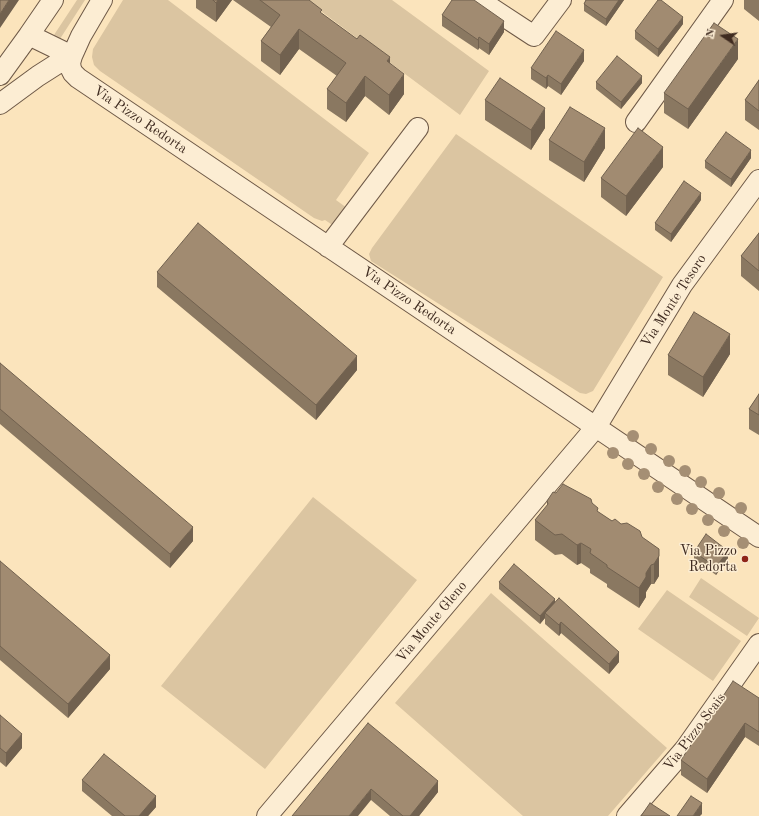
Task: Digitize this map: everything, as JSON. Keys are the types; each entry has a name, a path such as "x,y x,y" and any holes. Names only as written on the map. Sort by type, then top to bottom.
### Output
{"street":[{"path":"0,74 53,0"},
{"path":"0,104 38,76 72,56 81,36 102,0"},
{"path":"479,0 534,36 561,0"},
{"path":"636,122 723,0"},
{"path":"29,35 72,56"},
{"name":"Via Pizzo Redorta","path":"72,56 70,63 71,69 78,78 759,537"},
{"path":"328,247 418,128"},
{"name":"Via Monte Tesoro","path":"596,427 682,285 753,200 759,180"},
{"name":"Via Monte Gleno","path":"267,816 596,427"},
{"name":"Via Pizzo Scais","path":"627,816 685,749 759,644"}],"shaded area":[{"path":"77,0 85,0 58,42 52,38"},
{"path":"123,0 168,0 369,153 336,200 347,208 334,226 325,220 322,221 314,218 100,71 94,65 92,57 93,49"},
{"path":"306,0 392,0 489,71 460,115"},
{"path":"456,134 663,277 593,391 586,394 580,393 371,261 369,254 372,248"},
{"path":"313,497 417,580 265,769 161,686"},
{"path":"701,578 759,618 747,636 689,597"},
{"path":"667,590 741,641 713,681 638,629"},
{"path":"491,593 667,748 608,816 523,816 395,703"}],"building":[{"path":"0,0 9,0 0,14"},
{"path":"260,0 309,0 322,10 320,12 357,39 360,35 390,57 387,61 404,74 389,95 365,76 346,103 327,89 346,63 299,29 280,55 261,41 280,15"},
{"path":"452,0 474,0 504,21 489,44 479,37 478,40 442,15"},
{"path":"586,0 619,0 606,19 584,4"},
{"path":"658,0 661,0 683,17 658,49 635,31"},
{"path":"714,23 738,39 688,109 664,93"},
{"path":"556,31 584,50 561,84 548,75 546,78 531,68"},
{"path":"617,56 642,76 621,102 596,82"},
{"path":"500,78 545,108 531,130 485,100"},
{"path":"759,80 759,111 745,100"},
{"path":"570,107 605,128 584,162 549,140"},
{"path":"638,128 663,147 626,196 601,178"},
{"path":"726,132 751,150 731,179 705,161"},
{"path":"684,181 701,193 671,234 655,223"},
{"path":"198,223 357,356 316,405 157,272"},
{"path":"759,233 759,271 741,256"},
{"path":"694,312 730,334 703,377 668,355"},
{"path":"0,363 193,527 170,554 0,409"},
{"path":"759,394 759,415 749,409"},
{"path":"563,484 591,499 592,503 598,508 597,511 612,521 615,519 621,524 627,523 640,531 642,537 659,549 659,556 646,573 646,577 639,588 607,567 607,565 590,553 591,549 581,543 577,545 562,534 555,535 535,520 548,504 547,501 553,492 556,493"},
{"path":"706,534 728,551 716,567 694,552"},
{"path":"0,561 110,655 68,704 0,646"},
{"path":"514,564 555,599 540,616 499,582"},
{"path":"559,598 619,652 609,664 561,622 559,625 545,613"},
{"path":"733,681 759,698 759,732 745,723 707,779 681,760"},
{"path":"0,715 22,734 6,753 0,748"},
{"path":"368,723 438,781 410,816 403,816 371,789 349,816 292,816"},
{"path":"104,754 156,796 139,816 125,816 82,780"},
{"path":"691,796 702,803 693,816 677,816"},
{"path":"650,803 670,816 641,816"}],"place":[{"name":"Via Pizzo Redorta","path":"745,559"}]}
